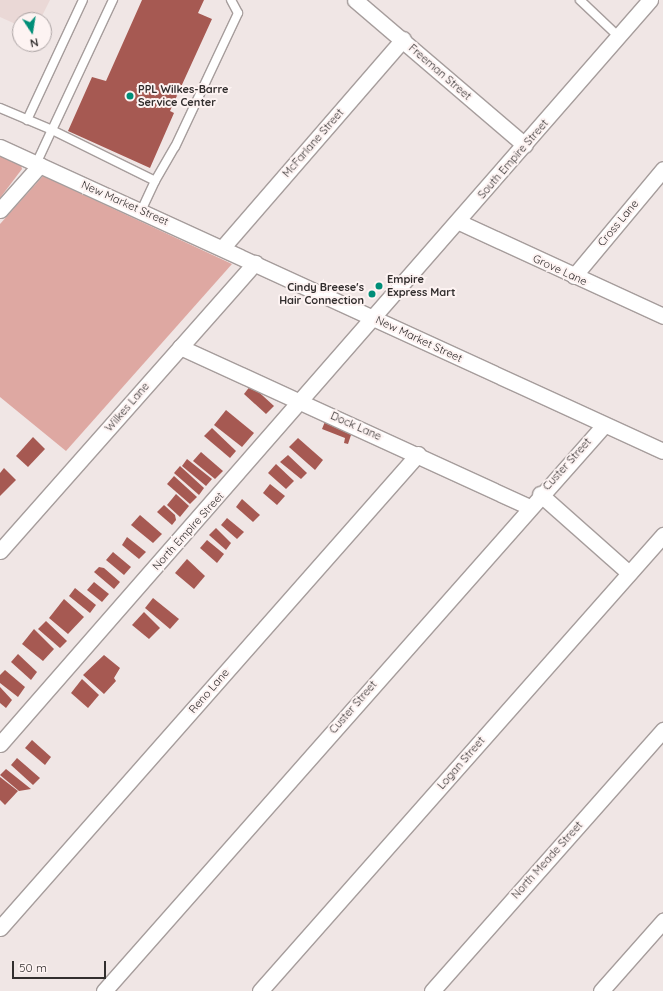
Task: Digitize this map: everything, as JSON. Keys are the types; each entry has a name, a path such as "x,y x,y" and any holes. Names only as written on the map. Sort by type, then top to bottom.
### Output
{"street":[{"name":"Freeman Street","path":"355,0 403,39 525,144"},
{"name":"South Empire Street","path":"376,318 650,0"},
{"name":"McFarlane Street","path":"223,247 403,39"},
{"name":"New Market Street","path":"0,146 223,247 255,264 376,318 604,425 663,450"},
{"path":"0,210 38,164"},
{"name":"Cross Lane","path":"574,276 663,169"},
{"name":"Grove Lane","path":"459,222 663,316"},
{"name":"Wilkes Lane","path":"0,551 255,264"},
{"name":"North Empire Street","path":"0,744 376,318"},
{"name":"Dock Lane","path":"180,347 418,454 530,507"},
{"name":"Custer Street","path":"104,991 540,494 604,425"},
{"name":"Reno Lane","path":"0,928 418,454"},
{"path":"540,494 629,573"},
{"name":"Logan Street","path":"260,991 663,535"},
{"name":"North Meade Street","path":"432,991 663,730"},
{"path":"601,991 663,921"}],"lane":[{"path":"28,120 83,0"},
{"path":"38,164 52,130 113,0"},
{"path":"141,211 155,181 175,147 238,13 231,0"},
{"path":"580,0 619,37"},
{"path":"0,108 52,130 155,181"}],"shaded area":[{"path":"0,0 50,0 44,12 12,12 12,22 0,17"},
{"path":"0,152 20,162 22,169 0,198"},
{"path":"43,176 232,264 66,451 0,397 0,224"}],"building":[{"name":"PPL Wilkes-Barre Service Center","path":"142,0 204,0 198,13 212,19 170,111 174,113 150,168 68,131 92,77 106,81"},
{"path":"251,385 274,406 266,414 244,394"},
{"path":"226,410 254,433 242,447 214,425"},
{"path":"326,419 352,432 348,444 344,443 345,438 322,429"},
{"path":"212,428 236,451 230,458 204,436"},
{"path":"33,437 45,449 28,467 16,456"},
{"path":"298,438 323,460 315,470 289,447"},
{"path":"201,452 223,471 215,479 193,461"},
{"path":"288,455 307,473 301,479 280,462"},
{"path":"187,459 212,479 206,486 182,466"},
{"path":"276,464 294,481 286,489 268,473"},
{"path":"180,466 204,488 199,495 174,473"},
{"path":"4,468 16,480 0,496 0,473"},
{"path":"174,476 197,497 190,504 167,484"},
{"path":"270,484 285,496 277,505 263,493"},
{"path":"176,494 189,506 180,517 167,505"},
{"path":"242,499 260,515 253,522 236,507"},
{"path":"164,505 175,515 176,520 172,525 157,512"},
{"path":"140,515 162,534 153,543 131,525"},
{"path":"227,518 244,532 237,539 221,525"},
{"path":"216,528 231,543 226,550 209,535"},
{"path":"127,537 146,552 139,559 122,545"},
{"path":"207,540 224,554 217,563 200,548"},
{"path":"113,552 131,567 124,575 106,560"},
{"path":"187,559 205,576 194,589 175,573"},
{"path":"99,567 104,568 120,582 114,589 94,572"},
{"path":"94,582 109,594 102,602 87,590"},
{"path":"75,588 96,605 90,613 69,596"},
{"path":"153,598 179,619 170,629 145,608"},
{"path":"64,599 84,617 68,634 49,618"},
{"path":"144,612 160,628 149,639 132,625"},
{"path":"46,621 67,641 60,648 38,629"},
{"path":"34,629 54,649 43,661 22,644"},
{"path":"18,654 37,672 31,680 11,662"},
{"path":"104,655 120,668 114,678 116,681 104,694 83,675"},
{"path":"5,670 25,687 18,697 0,683 0,675"},
{"path":"82,679 99,695 88,708 71,693"},
{"path":"0,687 12,700 6,708 0,703"},
{"path":"32,740 51,757 45,765 25,748"},
{"path":"17,758 40,778 33,785 11,765"},
{"path":"6,769 31,789 19,791 0,775"},
{"path":"0,777 18,791 5,805 0,800"}],"place":[{"name":"PPL Wilkes-Barre Service Center","path":"130,96"},
{"name":"Empire Express Mart","path":"379,286"},
{"name":"Cindy Breese's Hair Connection","path":"372,294"}]}
